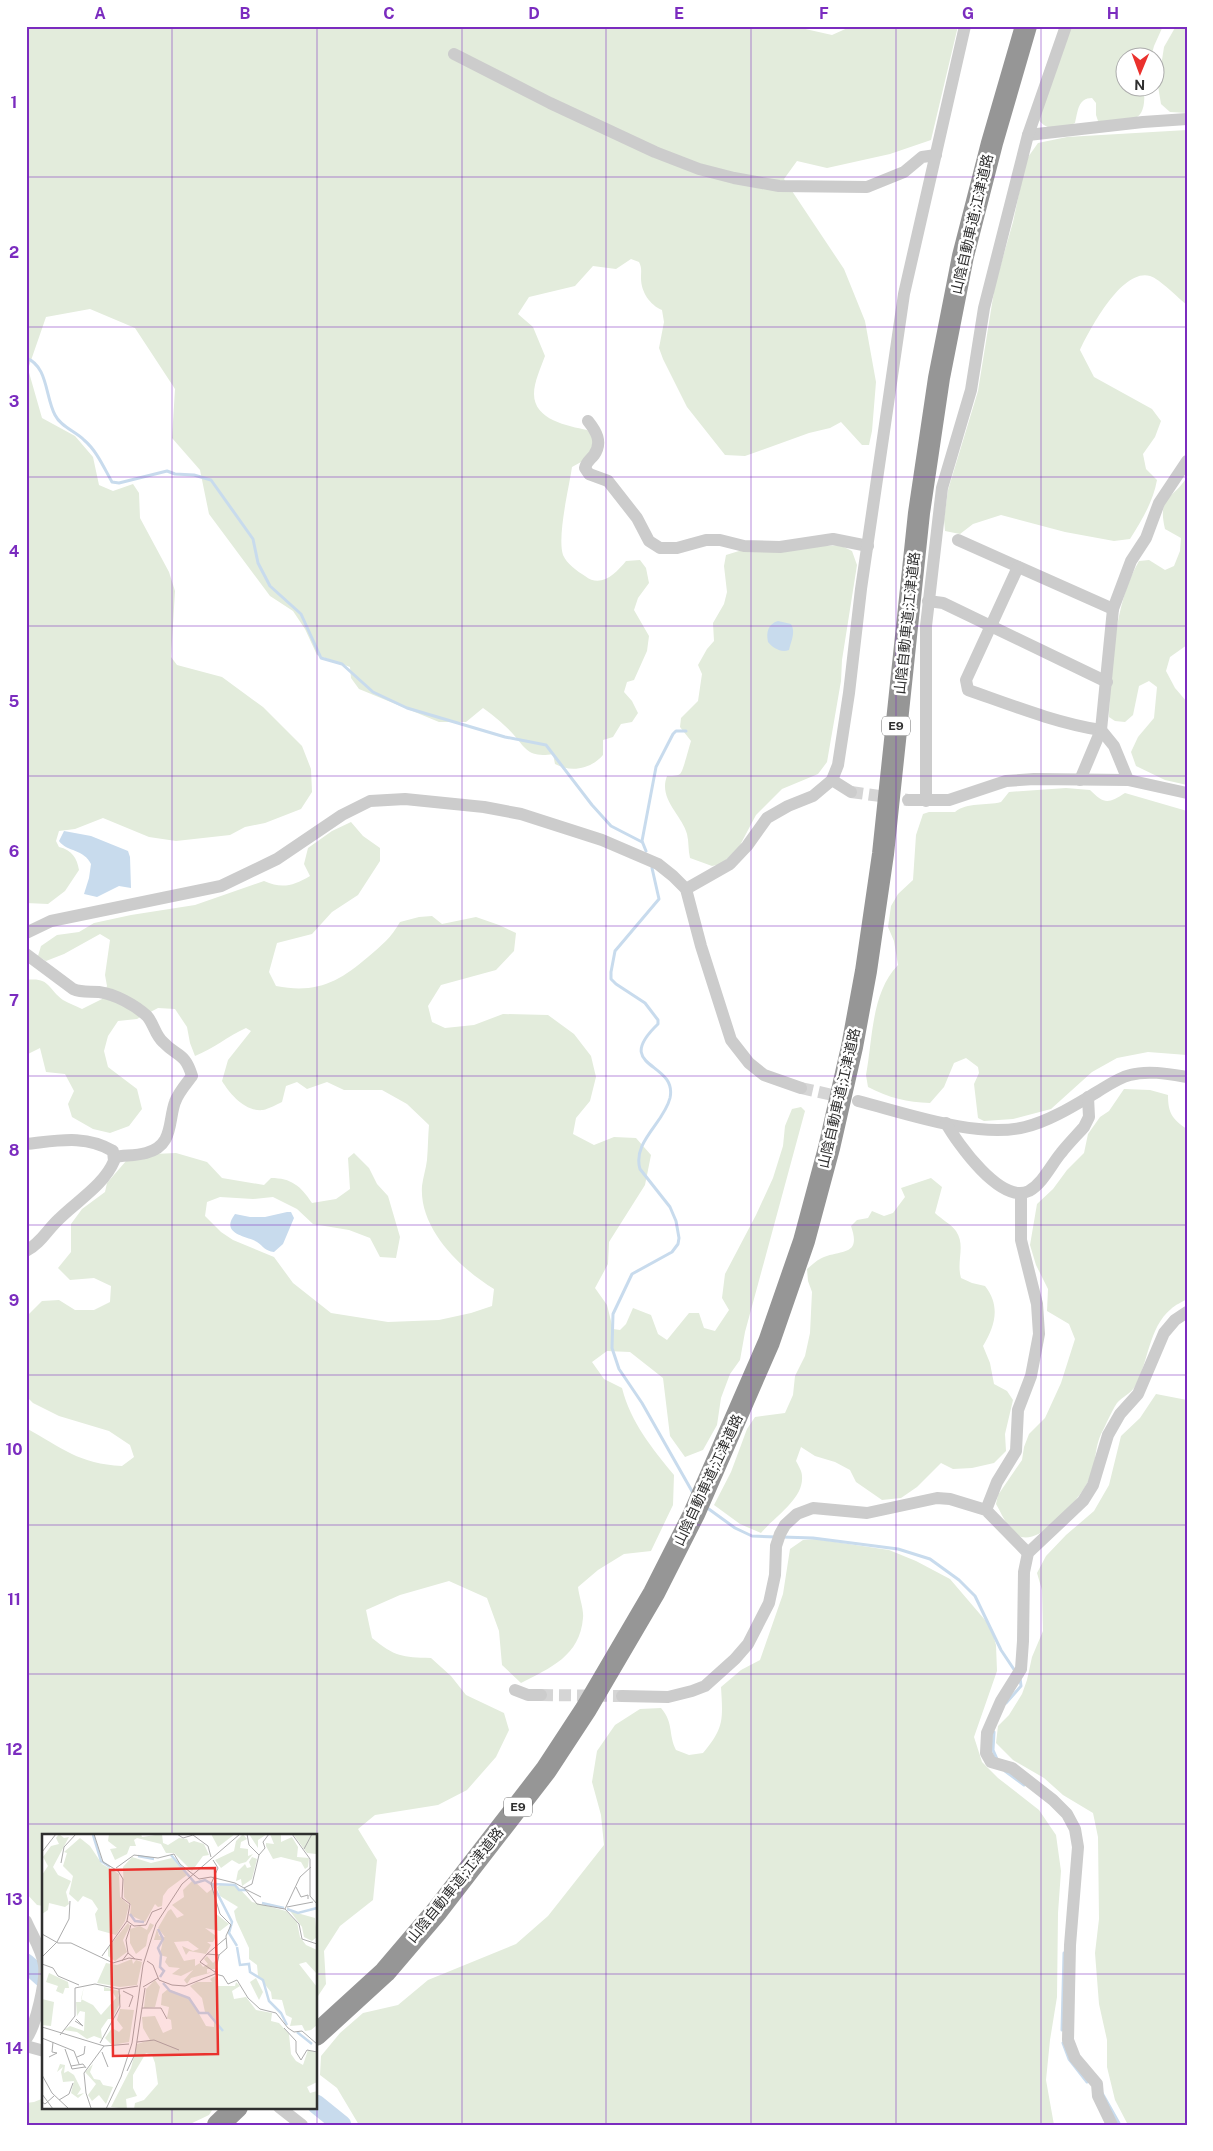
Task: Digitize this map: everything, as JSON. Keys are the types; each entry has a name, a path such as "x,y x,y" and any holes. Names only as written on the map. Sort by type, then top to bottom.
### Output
{"highway":[{"name":"山陰自動車道;江津道路","path":"318,2034 385,1972 437,1911 546,1770 586,1709 654,1593 694,1514 737,1418 768,1342 804,1241 829,1148 852,1048 866,971 883,854 918,522 939,378 963,256 992,143 1026,26"},
{"path":"218,2125 236,2108"}],"street":[{"path":"686,889 730,864 747,846 767,818 788,806 813,796 832,780 838,765 861,589 904,294 965,26"},
{"path":"926,800 926,626 942,488 971,390 984,308 1028,135 1066,26"},
{"path":"454,54 550,103 655,152 699,169 734,178 778,186 867,187 904,172 922,158 936,155"},
{"path":"1028,135 1187,119"},
{"path":"588,421 598,436 598,447 584,468 589,474 608,481 637,518 649,541 656,547 677,548 706,540 720,540 744,546 780,547 833,538 868,546"},
{"path":"1080,780 1101,730 1113,609 1130,561 1146,538 1159,504 1187,461"},
{"path":"958,540 1113,609"},
{"path":"1018,568 966,680 968,690 1036,713 1101,730 1114,746 1128,780"},
{"path":"928,601 943,603 1107,682"},
{"path":"832,780 851,792"},
{"path":"908,800 959,798 1006,781 1128,780 1187,793"},
{"path":"26,933 50,921 221,886 276,859 355,807 370,801 392,798 484,807 550,822 602,840 658,864 686,889 700,946 731,1040 749,1063 764,1074 801,1088"},
{"path":"26,954 73,989 80,992 109,994 136,1008 147,1017 164,1044 180,1054 188,1064 192,1076 176,1101 172,1124 163,1142 152,1151 146,1153 114,1157"},
{"path":"858,1101 946,1123 992,1130 1025,1127 1041,1122 1116,1081 1131,1075 1151,1073 1187,1078"},
{"path":"946,1123 956,1142 992,1180 1003,1188 1021,1193 1028,1191 1038,1184 1084,1127 1089,1117 1088,1097"},
{"path":"26,1144 62,1139 85,1140 108,1148 112,1151 114,1157 112,1166 106,1175 56,1221 43,1239 26,1251"},
{"path":"986,1510 997,1482 1016,1451 1018,1410 1030,1376 1038,1334 1037,1304 1021,1240 1021,1193"},
{"path":"1112,2125 1098,2090 1075,2058 1068,2040 1070,1945 1078,1847 1075,1829 1067,1814 1053,1800 1002,1764 989,1759 986,1753 987,1733 1001,1701 1018,1674 1024,1641 1024,1572 1028,1553 1083,1501 1093,1485 1108,1435 1120,1414 1138,1394 1164,1333 1175,1320 1187,1312"},
{"path":"622,1696 668,1697 692,1691 705,1686 735,1659 748,1644 769,1603 775,1575 779,1537 785,1525 797,1514 813,1508 867,1513 937,1498 950,1499 986,1510 1028,1553"},
{"path":"515,1690 528,1695 541,1696"},
{"path":"26,1922 42,1959"},
{"path":"26,2039 34,2026 42,1981"},
{"path":"26,2046 42,2050"},
{"path":"280,2108 302,2125"}],"green space":[{"path":"26,26 792,26 832,35 852,26 958,26 931,140 890,154 827,168 797,161 784,179 844,269 865,321 876,382 869,445 862,445 841,422 830,428 809,433 745,456 725,455 687,407 663,359 659,348 664,322 662,310 654,305 644,293 639,262 631,259 616,269 593,266 575,286 529,297 518,314 533,327 545,356 535,385 535,403 546,416 562,424 587,430 593,437 594,447 581,462 572,467 562,524 563,555 576,570 591,580 597,581 608,578 626,561 640,560 646,568 649,583 638,598 634,610 649,636 647,651 634,680 627,682 624,692 632,701 638,713 632,722 621,724 613,737 603,740 603,755 593,764 574,769 561,767 555,764 553,754 538,755 525,748 507,727 483,708 466,722 439,722 359,689 351,678 350,667 317,655 305,629 293,611 270,596 209,514 200,470 172,438 175,389 135,328 90,309 46,317 28,369 42,418 75,436 93,457 99,485 113,491 133,484 139,493 140,518 169,572 175,591 171,657 177,665 222,677 263,707 302,746 311,769 312,792 301,809 265,823 245,827 230,835 176,841 149,837 103,818 75,829 59,831 56,841 59,847 73,855 79,870 65,891 48,904 26,903"},
{"path":"1070,26 1163,26 1153,48 1116,48 1116,98 1144,98 1143,109 1134,119 1098,121 1096,103 1092,98 1081,103 1075,123 1070,125 1050,128 1038,119"},
{"path":"1176,26 1187,26 1187,113 1170,112 1161,104 1160,98 1166,98 1166,48 1164,47"},
{"path":"1187,130 1187,305 1154,278 1139,276 1118,290 1108,302 1091,328 1080,350 1094,377 1152,409 1161,421 1155,437 1143,454 1146,469 1157,480 1150,503 1139,525 1130,539 1114,541 1065,532 1001,515 973,524 960,534 945,531 944,519 948,490 978,391 995,285 1013,222 1026,160 1038,143 1067,137"},
{"path":"1187,477 1187,645 1170,657 1166,671 1175,688 1187,702 1187,785 1165,780 1136,766 1131,752 1138,737 1154,718 1157,687 1149,681 1139,686 1133,715 1125,722 1115,721 1109,717 1115,636 1124,596 1139,561 1149,560 1165,570 1174,566 1180,551 1181,538 1165,529 1163,510 1168,499"},
{"path":"840,545 852,551 857,565 842,660 841,681 827,762 818,774 782,789 756,815 738,849 721,864 712,866 690,858 687,834 668,799 665,784 667,776 680,774 691,741 680,727 681,718 698,701 702,674 698,665 714,641 713,623 724,604 727,592 724,566 726,555 739,551"},
{"path":"1066,788 1090,790 1106,801 1110,801 1125,793 1187,811 1187,1055 1148,1052 1117,1058 1092,1072 1051,1109 1013,1119 984,1121 978,1118 974,1084 979,1073 978,1067 966,1058 954,1063 944,1087 930,1103 898,1099 868,1087 866,1075 874,1017 889,976 898,965 894,941 888,927 891,906 898,894 913,880 916,835 923,814 929,812 955,812 971,805 1001,802 1009,792"},
{"path":"351,822 363,836 380,848 380,861 358,895 332,912 312,934 277,943 269,972 276,986 290,988 315,987 337,979 357,966 382,945 400,922 419,917 432,916 442,924 476,917 516,933 514,951 496,970 441,985 428,1006 432,1022 445,1028 474,1025 503,1014 548,1015 574,1034 591,1056 596,1077 590,1101 576,1118 573,1134 594,1145 614,1137 636,1138 651,1155 645,1185 609,1242 608,1264 595,1288 607,1305 613,1329 620,1330 626,1324 633,1308 651,1315 658,1334 667,1340 689,1313 699,1313 704,1328 715,1331 729,1310 722,1298 725,1274 773,1178 783,1146 785,1126 792,1109 801,1107 805,1111 745,1332 740,1360 730,1374 721,1398 717,1425 703,1450 685,1457 670,1436 663,1378 630,1352 607,1351 592,1362 604,1379 622,1388 637,1424 650,1445 674,1475 673,1505 651,1551 624,1554 598,1570 578,1587 583,1618 581,1631 570,1651 553,1666 521,1683 502,1665 499,1631 487,1598 449,1581 400,1595 366,1610 372,1638 399,1655 431,1658 451,1676 466,1695 504,1713 509,1730 496,1757 467,1790 438,1805 375,1815 358,1829 377,1860 373,1900 340,1926 324,1951 326,1984 318,1996 318,1834 42,1834 42,1906 37,1905 26,1893 26,1428 71,1454 94,1462 122,1466 134,1457 130,1445 109,1431 59,1416 33,1403 26,1396 26,1317 42,1301 59,1300 75,1310 94,1310 110,1302 111,1286 94,1278 70,1280 58,1268 71,1252 71,1224 82,1209 105,1192 107,1183 126,1161 154,1154 176,1153 207,1162 222,1178 264,1185 271,1178 290,1181 304,1192 312,1203 336,1199 350,1189 348,1158 354,1153 369,1168 377,1184 388,1196 400,1237 396,1258 380,1257 370,1238 349,1230 313,1224 297,1209 273,1197 253,1199 220,1197 207,1202 205,1216 221,1232 233,1240 274,1257 293,1283 331,1313 388,1322 439,1320 492,1306 494,1289 468,1271 456,1259 444,1246 427,1217 423,1202 422,1186 427,1160 429,1125 407,1104 382,1090 344,1090 327,1082 307,1089 297,1082 286,1086 282,1102 263,1110 250,1108 239,1101 222,1081 228,1060 251,1031 246,1028 195,1056 187,1027 175,1009 158,1008 137,1019 118,1021 108,1036 104,1051 108,1067 137,1089 142,1109 129,1126 110,1133 93,1129 72,1117 68,1104 74,1091 65,1074 46,1072 40,1048 26,1055 26,980 40,980 48,984 63,1000 82,1009 102,999 107,986 105,975 110,940 100,934 64,954 46,961 38,956 41,946 57,935 79,932 94,923 195,905 264,881 282,886 298,882 310,876 304,864 308,848 332,831"},
{"path":"1124,1089 1150,1090 1168,1095 1172,1115 1187,1129 1187,1299 1171,1309 1158,1326 1134,1388 1117,1403 1101,1434 1091,1475 1080,1494 1071,1506 1049,1527 1027,1537 1017,1535 1008,1525 996,1504 998,1495 1022,1460 1029,1434 1045,1418 1061,1383 1075,1339 1069,1324 1047,1311 1048,1289 1036,1265 1030,1245 1037,1204 1053,1189 1067,1170 1084,1153 1088,1134 1100,1117 1109,1111"},
{"path":"931,1178 942,1187 935,1213 954,1228 959,1237 961,1278 985,1286 995,1308 991,1331 983,1346 990,1363 994,1384 1007,1391 1013,1400 1005,1434 1006,1451 994,1463 972,1468 953,1469 941,1463 917,1487 901,1498 882,1500 856,1482 850,1470 835,1462 815,1456 801,1447 796,1461 802,1474 801,1484 794,1500 761,1533 740,1524 714,1505 731,1472 747,1429 755,1417 785,1413 793,1395 795,1376 805,1356 810,1333 812,1292 808,1281 807,1269 822,1258 849,1250 854,1242 851,1226 857,1220 868,1218 872,1211 884,1216 893,1213 905,1197 901,1188"},
{"path":"1156,1394 1187,1400 1187,2125 1128,2125 1115,2100 1107,2067 1107,2040 1099,2004 1095,1953 1099,1919 1098,1837 1093,1813 1063,1795 1044,1778 1013,1760 996,1743 998,1726 1009,1715 1022,1694 1032,1657 1043,1631 1042,1590 1037,1573 1046,1556 1066,1535 1094,1511 1109,1485 1121,1436 1140,1418"},
{"path":"815,1539 889,1550 916,1561 950,1579 991,1627 996,1645 997,1671 974,1737 982,1762 998,1778 1039,1810 1056,1835 1061,1871 1058,1913 1057,1997 1046,2080 1054,2125 359,2125 337,2088 320,2075 321,2056 340,2033 363,2013 398,2005 428,1980 516,1944 548,1916 604,1845 601,1815 592,1782 597,1751 615,1725 640,1709 661,1708 668,1719 676,1750 689,1755 703,1753 715,1737 721,1723 721,1687 741,1670 760,1660 783,1594 790,1549 803,1540"},
{"path":"42,2099 42,2108 213,2108 209,2115 188,2125 26,2125 26,2103"}],"water":[{"path":"778,621 791,624 793,637 789,650 777,649 768,642 768,629"},
{"path":"64,831 91,836 128,851 130,857 131,888 119,886 97,897 84,894 91,864 80,853 62,845 59,841"},
{"path":"291,1212 294,1218 283,1244 274,1252 253,1240 237,1234 230,1226 235,1214 265,1217"}],"waterway":[{"path":"26,358 33,362 42,375 55,415 64,426 89,444 112,482 119,483 167,471 211,480 253,539 258,563 270,586 301,614 321,658 342,664 373,692 407,708 505,737 546,745 592,805 611,826 642,842"},
{"path":"646,851 642,841 656,767 673,734 676,731 686,731"},
{"path":"652,868 659,899 615,951 611,979 645,1003 658,1020 658,1024 645,1039 641,1049 643,1057 665,1077 670,1086 670,1098 662,1116 644,1141 639,1159 640,1169 670,1207 676,1221 679,1238 678,1244 672,1252 632,1274 613,1314 612,1348 619,1369 642,1403 693,1493"},
{"path":"706,1507 735,1528 752,1536 776,1537"},
{"path":"782,1537 813,1538 898,1549 930,1559 959,1580 975,1596 1001,1650 1015,1671"},
{"path":"1006,1703 1021,1686 1020,1678"},
{"path":"994,1732 993,1750 997,1759"},
{"path":"1005,1771 1024,1785"},
{"path":"1062,2030 1064,1953"},
{"path":"26,1963 42,1977"},
{"path":"1063,2043 1069,2059 1087,2082"},
{"path":"1102,2093 1120,2125"},
{"path":"318,2106 342,2125"}],"tunnel":[{"path":"851,792 908,800"},
{"path":"801,1088 846,1098"},
{"path":"541,1695 622,1696"}]}
